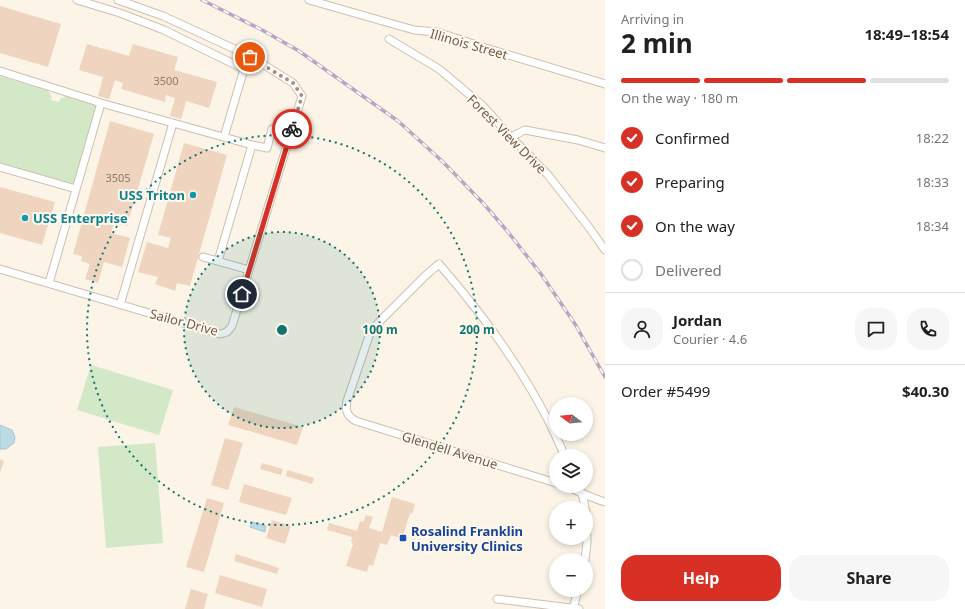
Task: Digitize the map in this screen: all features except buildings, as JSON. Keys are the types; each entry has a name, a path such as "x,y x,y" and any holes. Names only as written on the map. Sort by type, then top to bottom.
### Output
{"street":[{"path":"77,0 120,13 164,30 244,69 224,138"},
{"name":"Sailor Drive","path":"0,269 220,334 227,332 232,326 302,96 293,83 239,51 163,16 118,0"},
{"name":"Illinois Street","path":"309,0 414,30 437,32 605,84"},
{"name":"Forest View Drive","path":"389,39 439,69 483,106 548,175 605,250"},
{"path":"0,71 101,102 252,145 267,148 272,129"},
{"path":"49,283 101,102"},
{"path":"120,305 174,123"},
{"path":"511,137 525,130 578,140 605,148"},
{"path":"218,261 252,145"},
{"path":"0,167 76,189"},
{"path":"203,257 249,270"},
{"name":"Glendell Avenue","path":"549,481 356,421 349,417 346,409 347,401 370,333 378,323 439,264 467,295 514,363 548,420 562,449"},
{"path":"585,493 595,500 605,502"},
{"path":"497,599 575,609 577,597"}],"green space":[{"path":"0,76 48,91 52,97 51,100 59,102 60,99 66,96 97,105 74,184 0,163"},
{"path":"91,365 173,390 159,435 77,410"},
{"path":"155,443 163,543 106,548 98,447"}],"water":[{"path":"0,425 12,430 15,437 14,443 6,449 0,449"},
{"path":"252,522 266,526 265,532 250,527"}],"railway":[{"path":"202,0 262,30 299,51 398,121 442,161 483,203 541,274 575,324 605,377"}],"way so far":[{"path":"250,57 293,83 302,96 292,129"}],"place":[{"name":"USS Triton","path":"193,195"},
{"name":"USS Enterprise","path":"25,218"},
{"name":"Rosalind Franklin University Clinics","path":"403,538"}],"route":[{"path":"242,294 292,129"}]}
